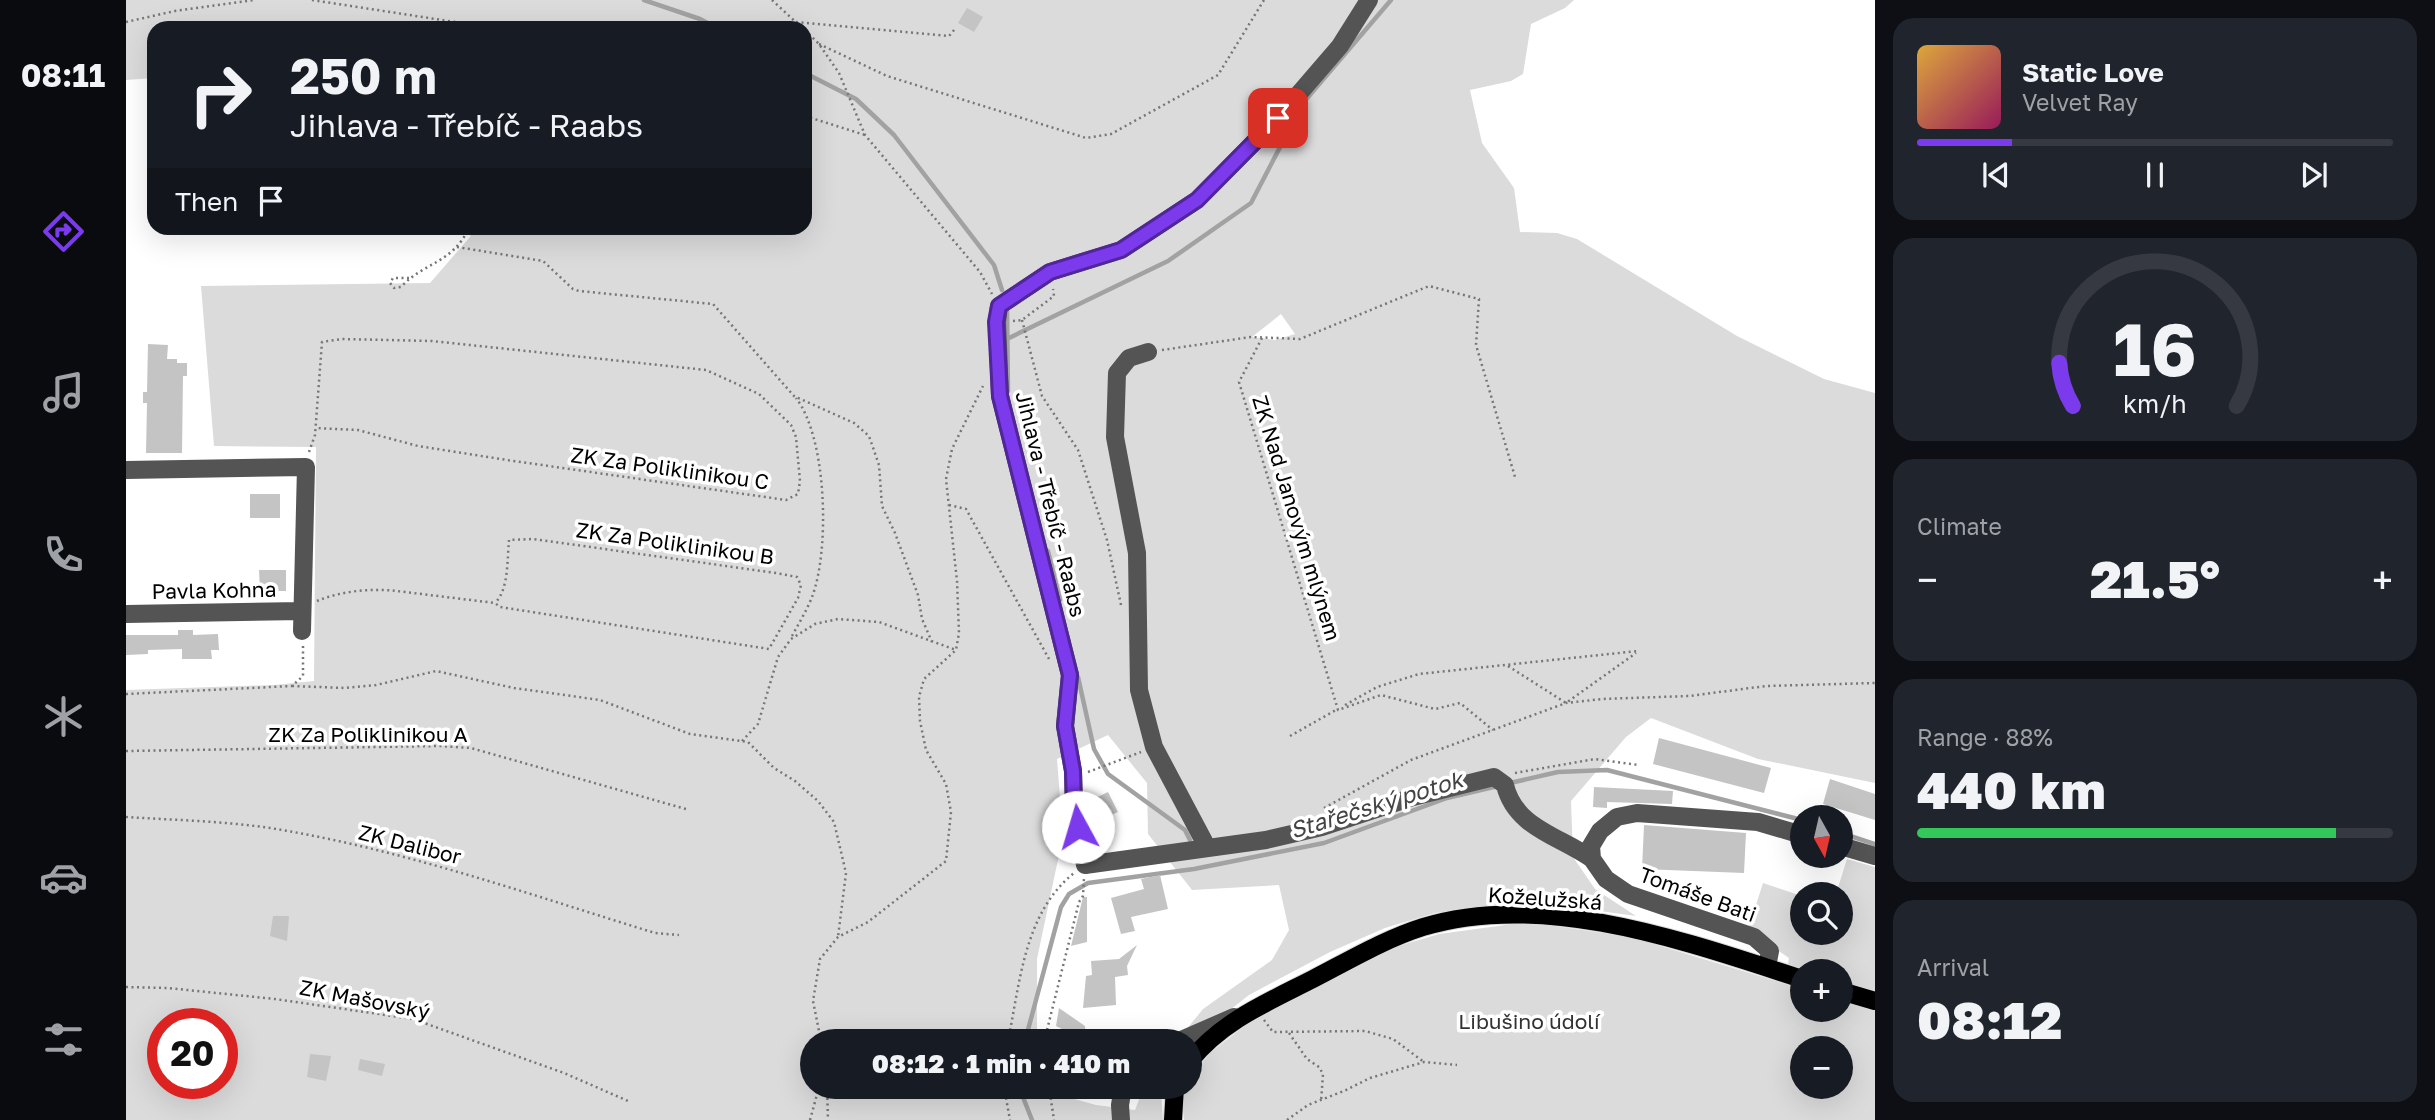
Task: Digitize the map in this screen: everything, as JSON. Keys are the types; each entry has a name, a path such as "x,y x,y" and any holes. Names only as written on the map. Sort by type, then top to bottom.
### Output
{"main road":[{"name":"Koželužská","path":"1202,1048 1215,1034 1257,1008 1406,933 1437,923 1483,916 1529,916 1596,922 1697,946 1790,975"},
{"path":"1853,995 1875,1001"},
{"path":"1173,1120 1174,1099"}],"street":[{"path":"998,314 1050,272 1121,250 1197,200 1287,108 1340,46 1369,0"},
{"name":"Jihlava - Třebíč - Raabs","path":"998,314 1000,396 1070,675 1065,726 1074,787 1074,808 1085,864"},
{"path":"1148,352 1129,358 1117,373 1115,437 1137,552 1139,690 1154,747 1207,847"},
{"path":"126,470 309,455 302,631"},
{"name":"Pavla Kohna","path":"126,614 302,611"},
{"path":"1085,864 1266,840 1322,827 1413,797 1494,777 1505,785 1507,794 1518,811 1531,824 1592,859"},
{"path":"1592,859 1591,846 1600,831 1617,817 1637,813 1758,822 1790,831"},
{"path":"1853,850 1875,856"},
{"name":"Tomáše Bati","path":"1592,859 1606,879 1628,894 1754,937 1770,951 1767,967"},
{"path":"1200,1029 1257,1008"},
{"path":"1121,1099 1121,1120"}],"path":[{"path":"126,22 175,11 254,0"},
{"path":"312,0 449,21"},
{"path":"772,0 795,21"},
{"path":"820,44 887,76 1086,138 1111,134 1218,75 1264,0"},
{"path":"812,23 949,36 955,29"},
{"path":"812,36 839,73 865,135 980,272 998,314 1022,320"},
{"path":"812,118 865,135"},
{"path":"409,278 393,278 390,284 394,288 401,287 409,278 450,254 465,235"},
{"path":"457,247 543,261 573,289 579,291 713,304 806,410 813,432 823,506 820,562 813,596 791,639 778,657 758,724 742,741"},
{"path":"1022,320 1054,296 1050,272"},
{"path":"1148,352 1251,337 1300,339 1429,286 1479,299 1476,345 1515,477"},
{"path":"1022,320 1042,396 1078,450 1107,540 1123,615"},
{"name":"ZK Nad Janovým mlýnem","path":"1262,338 1239,382 1338,709"},
{"name":"ZK Za Poliklinikou C","path":"309,455 316,428 322,342 389,339 460,343 706,370 759,394 791,425 796,437 800,481 798,494 786,500 418,446 358,430 316,428"},
{"path":"819,1029 813,1000 820,959 838,937 868,922 946,861 951,812 946,784 926,750 919,698 924,679 956,650 959,633 957,580 946,479 952,449 981,388 998,370"},
{"path":"794,396 854,423 869,436 879,464 882,506 918,595 922,619 932,642"},
{"path":"948,505 966,509 1049,660"},
{"name":"ZK Za Poliklinikou B","path":"302,611 331,595 384,589 495,603 500,607 769,649 798,598 801,584 797,577 776,573 533,539 509,540 503,587 500,598 495,603"},
{"path":"791,639 815,624 849,619 879,622 956,650"},
{"path":"292,686 303,676 302,631"},
{"path":"1290,736 1377,687 1419,674 1638,651 1566,703"},
{"path":"1505,665 1566,703"},
{"path":"126,694 292,686 345,688 436,671 514,688 600,700 690,734 748,742 774,768 795,780 818,801 834,822 846,873 838,937"},
{"path":"1315,814 1411,760 1566,703 1689,696 1766,686 1875,683"},
{"path":"1338,709 1381,695 1435,709 1460,703 1493,730"},
{"name":"ZK Za Poliklinikou A","path":"126,751 440,746 471,748 686,810"},
{"path":"1074,787 1089,772 1154,747"},
{"path":"1494,777 1595,759 1639,765"},
{"name":"ZK Dalibor","path":"126,817 267,827 329,839 466,874 655,933 680,935"},
{"path":"1010,1029 1029,940 1050,897 1085,864"},
{"path":"1050,1029 1079,902 1083,896"},
{"name":"ZK Mašovský","path":"126,987 168,988 275,999 412,1020 564,1073 628,1101"},
{"path":"1257,1008 1273,1032 1365,1031 1393,1039 1424,1062"},
{"path":"1289,1033 1307,1059 1319,1066 1323,1074 1321,1102"},
{"path":"1287,1120 1308,1105 1321,1102 1370,1078 1424,1062 1457,1065"},
{"path":"810,1120 816,1099"},
{"path":"827,1099 828,1120"},
{"path":"1006,1099 1010,1120"},
{"path":"1051,1099 1054,1120"}],"green space":[{"path":"126,0 1574,0 1565,8 1531,24 1523,74 1511,81 1470,90 1482,143 1514,188 1520,232 1557,233 1577,239 1737,336 1824,379 1875,393 1875,783 1758,759 1651,718 1626,737 1571,801 1573,857 1595,889 1636,916 1527,901 1435,913 1385,928 1330,952 1249,995 1202,1032 1202,1029 1187,1029 1203,1009 1272,960 1289,930 1279,885 1192,890 1148,834 1147,783 1108,735 1057,759 1063,836 1037,959 1037,1029 800,1029 800,1099 1074,1099 1135,1110 1139,1099 1161,1099 1163,1120 126,1120 126,690 314,681 316,447 214,446 201,286 430,283 470,235 812,235 812,21 147,21 147,78 126,80","holes":["1281,314 1295,334 1275,340 1252,337"]},
{"path":"1853,861 1875,867 1875,992 1853,987 1853,959 1790,959 1790,965 1789,958 1748,930 1763,883 1790,892 1790,945 1853,945 1853,882 1840,882 1844,868 1853,868"},
{"name":"Libušino údolí","path":"1527,922 1631,937 1790,985 1790,1022 1853,1022 1853,1003 1875,1009 1875,1120 1184,1120 1182,1099 1202,1099 1202,1063 1210,1053 1261,1013 1392,948 1439,934"}],"building":[{"path":"967,8 983,17 974,32 958,23"},
{"path":"148,344 168,345 167,359 187,363 187,376 183,376 182,453 146,453 147,403 143,403 143,392 147,392"},
{"path":"250,494 280,494 280,518 250,518"},
{"path":"259,570 286,570 286,591 260,591"},
{"path":"178,630 193,630 193,635 218,634 219,650 211,650 212,659 182,659 182,649 148,650 148,654 126,655 126,635 178,635"},
{"path":"1659,738 1771,768 1764,793 1653,764"},
{"path":"1830,779 1875,794 1875,820 1853,813 1853,805 1823,804"},
{"path":"1594,787 1673,791 1672,804 1607,802 1607,808 1593,807"},
{"path":"1108,792 1118,812 1089,825 1085,803"},
{"path":"1644,825 1746,833 1744,873 1642,869"},
{"path":"1160,875 1168,909 1131,917 1135,931 1121,934 1111,898 1144,889 1141,879"},
{"path":"1083,897 1087,897 1087,942 1071,946"},
{"path":"273,916 289,916 287,941 270,936"},
{"path":"1137,945 1127,966 1128,975 1115,977 1116,1005 1083,1008 1086,976 1092,975 1091,961 1119,959"},
{"path":"1059,1008 1085,1026 1085,1029 1062,1029 1056,1026"},
{"path":"310,1054 331,1056 326,1081 307,1077"},
{"path":"360,1059 385,1064 382,1076 358,1070"}],"waterway":[{"path":"644,0 704,21"},
{"path":"1009,338 1168,261 1251,203 1303,103 1391,0"},
{"path":"812,77 856,99 894,135 994,265 1002,290"},
{"path":"1007,308 1008,391"},
{"path":"1048,551 1060,600"},
{"path":"1078,677 1094,749 1108,774 1185,830 1190,840"},
{"name":"Stařečský potok","path":"1510,783 1558,772 1607,770 1790,817"},
{"name":"Stařečský potok","path":"1028,1029 1061,907 1069,894 1088,883 1194,869 1324,843 1447,798 1498,786"},
{"name":"Stařečský potok","path":"1853,837 1875,844"},
{"name":"Stařečský potok","path":"1024,1099 1032,1120"}],"route":[{"path":"1078,827 1074,808 1073,771 1065,726 1070,675 1000,396 996,322 999,306 1050,272 1121,250 1197,200 1278,118"}]}
